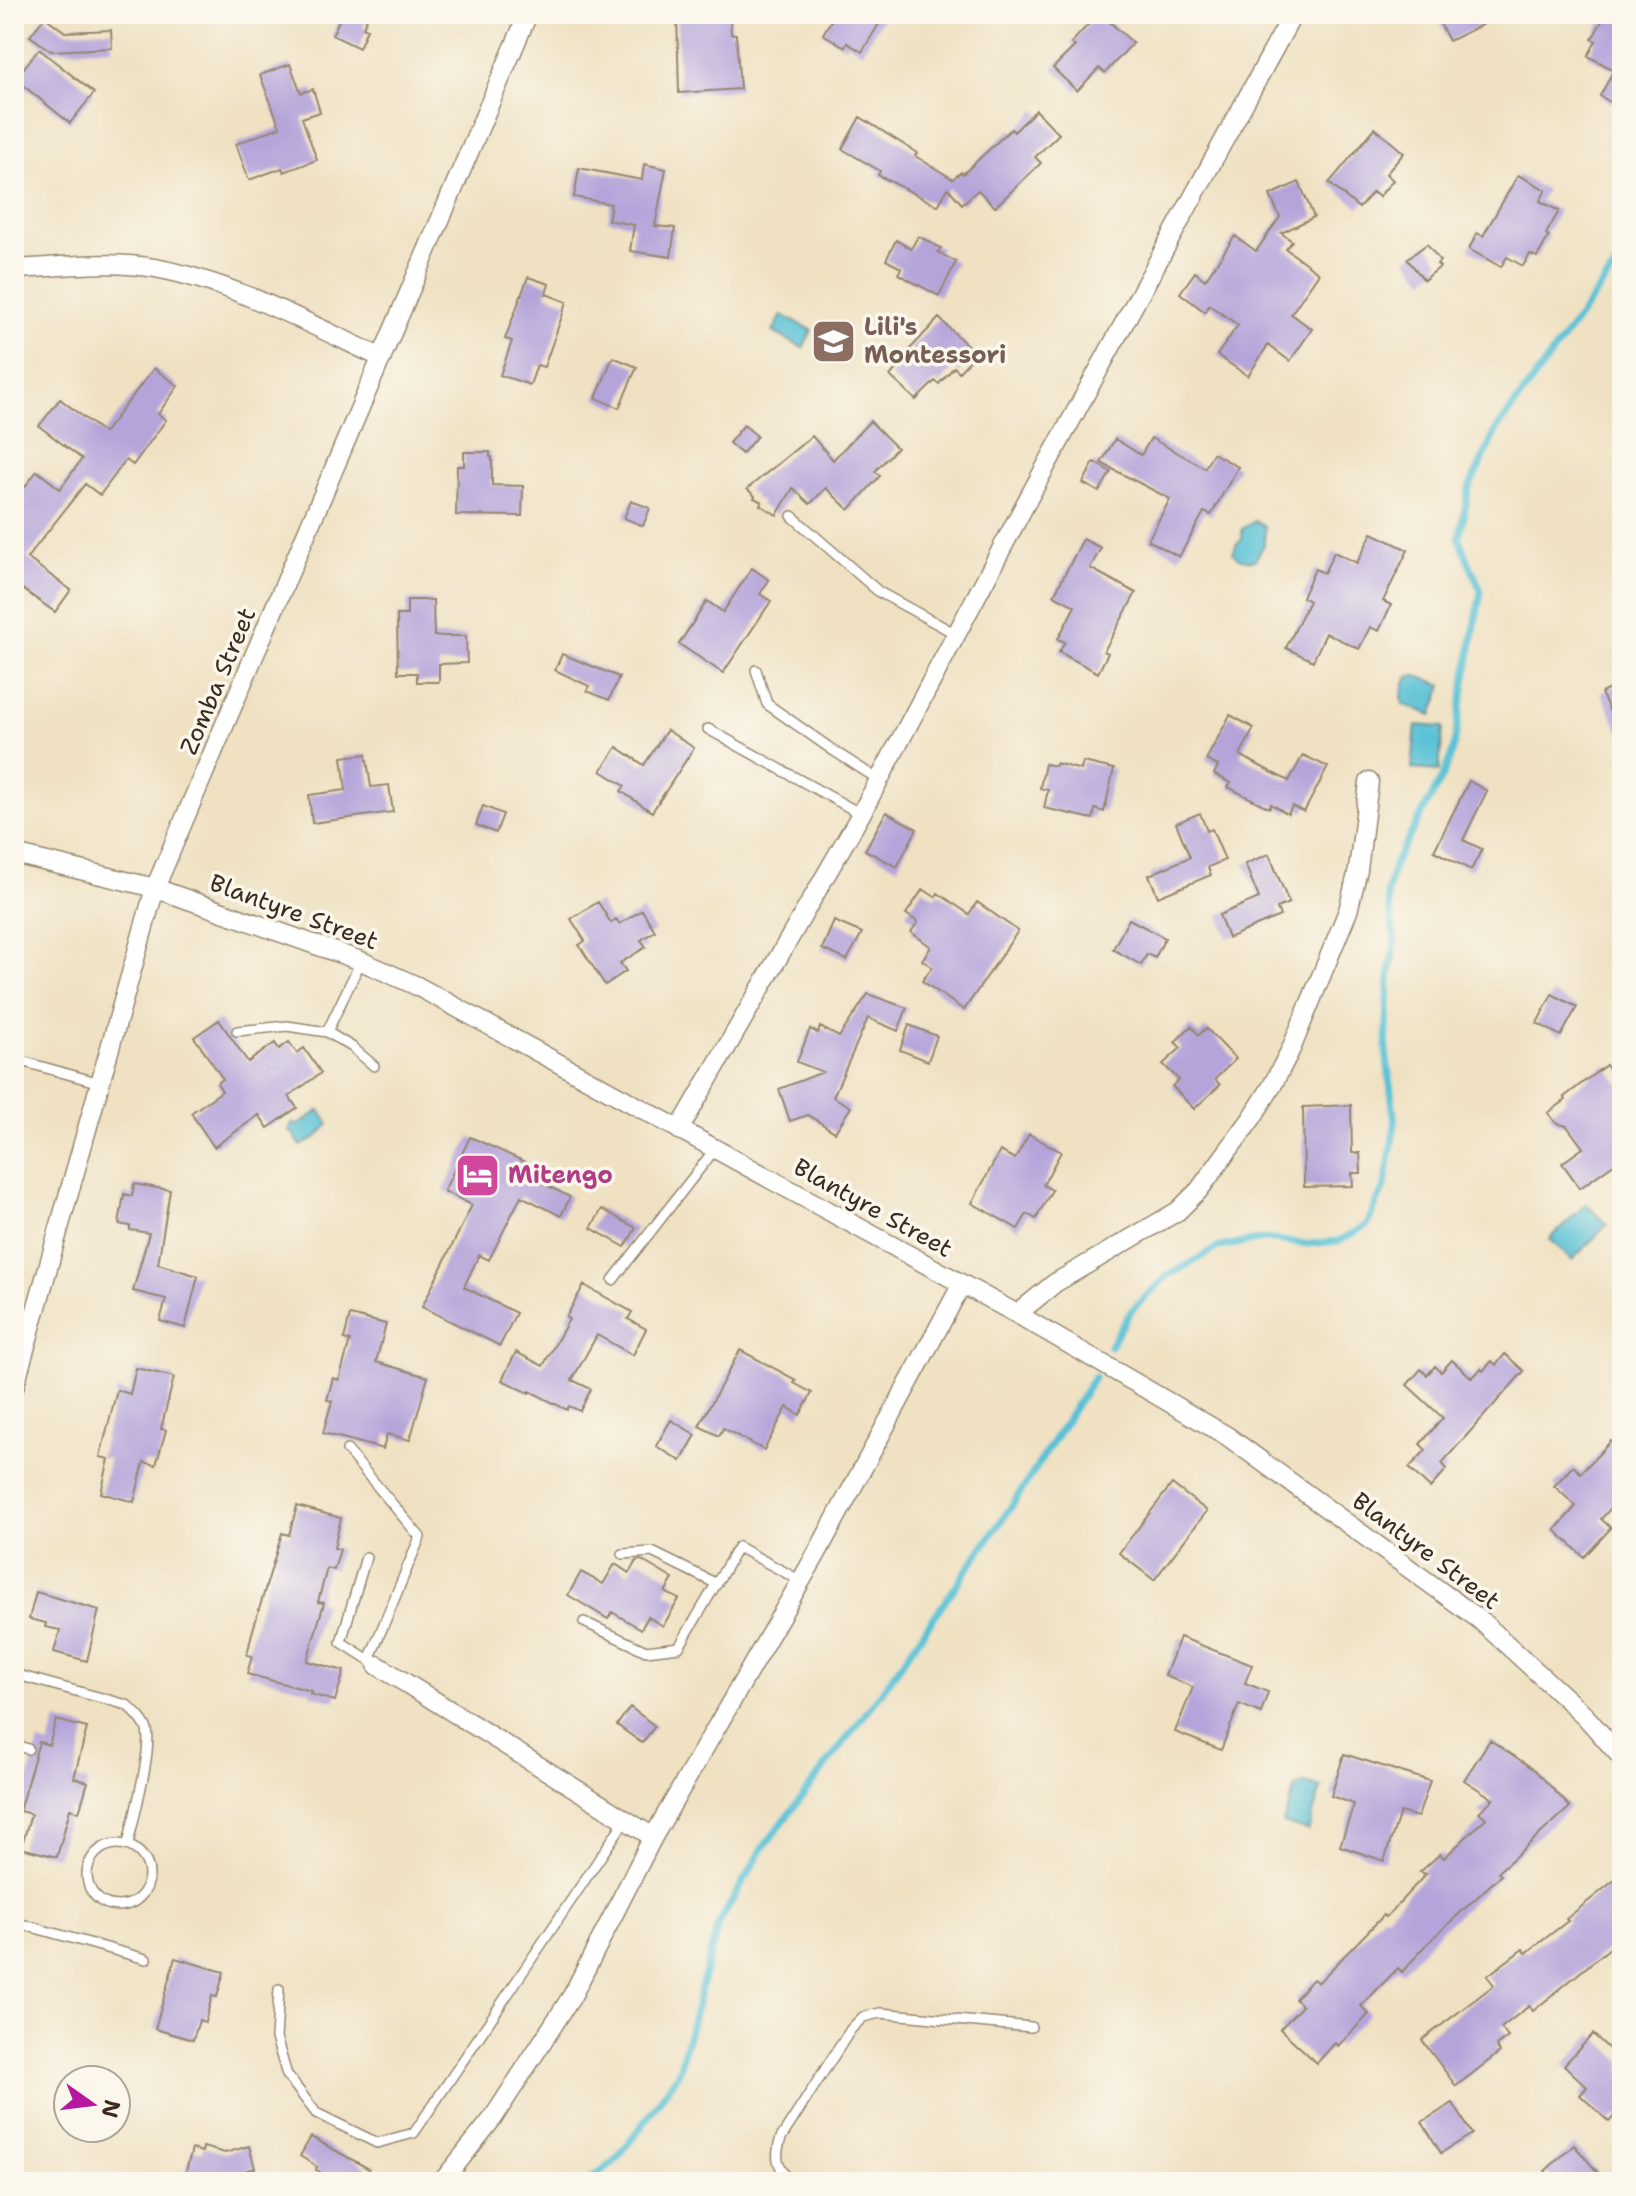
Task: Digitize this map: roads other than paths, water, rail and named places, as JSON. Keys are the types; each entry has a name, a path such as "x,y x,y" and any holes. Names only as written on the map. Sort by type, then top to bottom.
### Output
{"street":[{"name":"Zomba Street","path":"14,1388 155,888 528,14"},
{"path":"679,1130 861,814 1145,282 1293,14"},
{"path":"14,269 104,265 152,268 182,275 255,299 382,358"},
{"path":"1017,1314 1055,1283 1178,1211 1199,1190 1252,1118 1291,1049 1348,911 1358,870 1369,782"},
{"name":"Blantyre Street","path":"14,854 155,888 361,961 427,991 1017,1314 1227,1436 1456,1602 1558,1690 1622,1758"},
{"path":"442,2182 493,2118 572,1996 653,1837 801,1581 962,1284"},
{"path":"373,1663 653,1837"}],"lane":[{"path":"792,516 879,592 956,634"},
{"path":"756,670 767,704 879,780"},
{"path":"708,729 861,814"},
{"path":"327,1032 361,961"},
{"path":"237,1031 287,1026 327,1032 352,1047 374,1066"},
{"path":"14,1059 100,1083"},
{"path":"613,1280 715,1149"},
{"path":"347,1450 420,1537 373,1663 341,1642 366,1557"},
{"path":"584,1622 646,1651 679,1647 738,1547 801,1581"},
{"path":"623,1554 652,1552 717,1584"},
{"path":"14,1674 127,1705 139,1716 147,1730 146,1759 128,1844"},
{"path":"14,1739 15,1745 28,1749"},
{"path":"279,1989 276,2038 287,2075 316,2113 377,2143 414,2133 626,1819"},
{"path":"118,1843 128,1844 145,1857 150,1878 141,1897 132,1903 111,1906 94,1895 87,1877 88,1867 99,1850 118,1843"},
{"path":"14,1922 146,1959"},
{"path":"789,2182 778,2165 776,2152 781,2138 851,2029 863,2017 880,2013 1031,2027"}],"water":[{"path":"782,315 812,330 803,348 773,332"},
{"path":"1255,521 1265,526 1264,545 1255,560 1240,559 1233,553 1237,543 1242,540 1242,529"},
{"path":"1414,675 1443,685 1432,715 1403,704 1402,694 1407,678"},
{"path":"1416,725 1443,727 1439,771 1412,769"},
{"path":"320,1110 329,1124 316,1138 300,1146 293,1133 289,1132 292,1123 298,1125"},
{"path":"1586,1204 1607,1225 1572,1260 1550,1239"},
{"path":"1305,1783 1321,1788 1308,1831 1283,1823 1295,1788"}],"waterway":[{"path":"1110,1346 1131,1311 1166,1277 1219,1247 1264,1239 1307,1244 1339,1241 1367,1225 1385,1185 1395,1124 1386,1050 1389,978 1395,942 1387,893 1394,864 1442,778 1453,751 1481,591 1459,539 1469,488 1497,429 1622,258"},
{"path":"585,2182 613,2163 678,2074 718,1925 763,1848 876,1700 1013,1504 1094,1377"}],"place":[{"name":"Lili's Montessori","path":"833,341"},
{"name":"Mitengo","path":"477,1175"}]}
